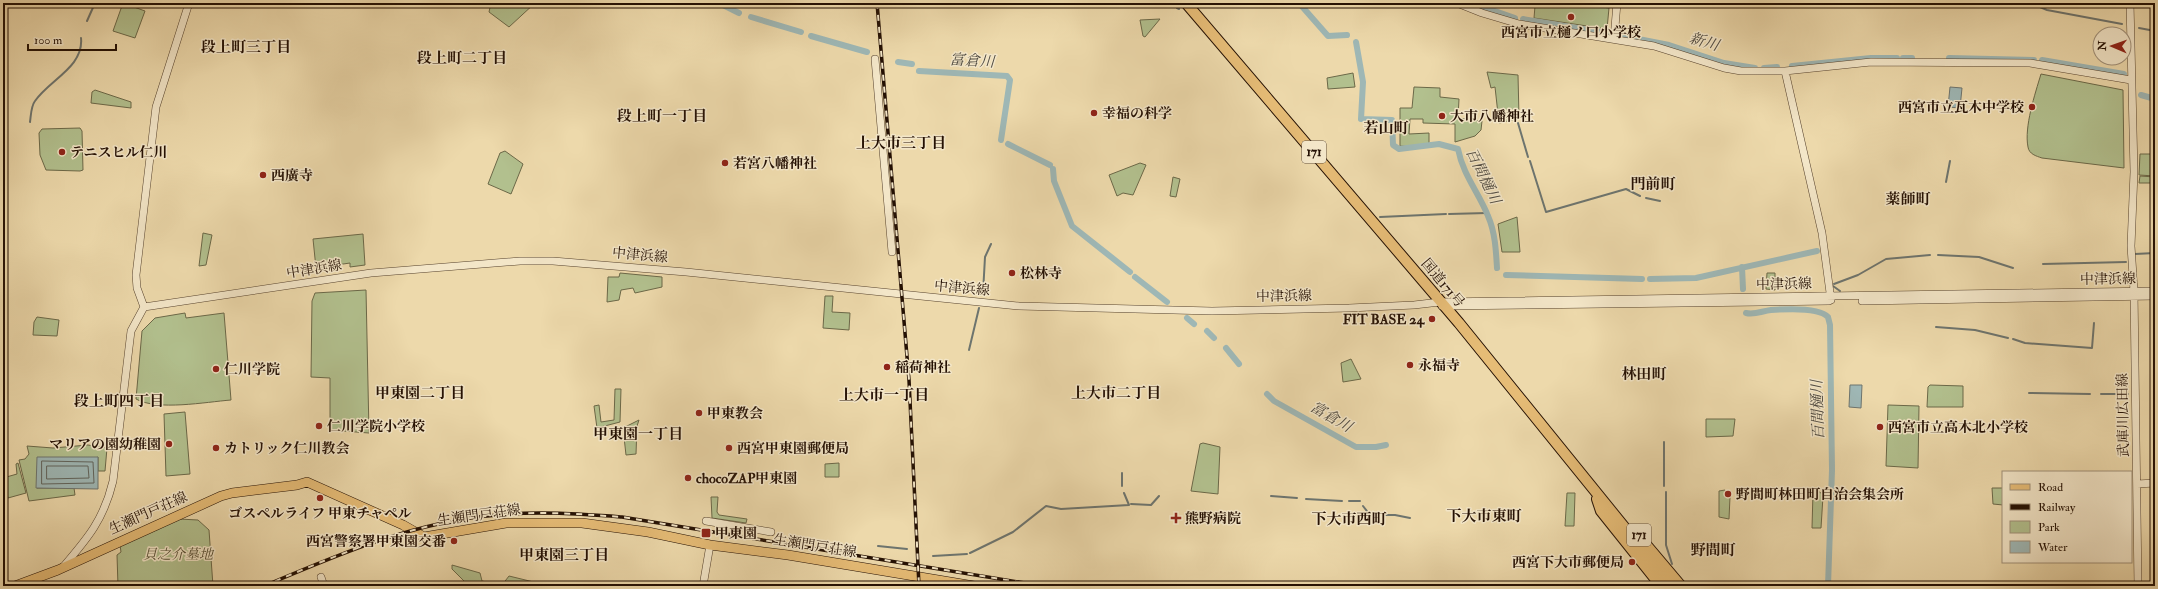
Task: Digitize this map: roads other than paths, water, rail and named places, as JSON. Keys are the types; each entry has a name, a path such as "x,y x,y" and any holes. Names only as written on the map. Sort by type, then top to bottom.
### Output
{"highway":[{"name":"国道171号","path":"1186,3 1442,304 1672,586"},
{"name":"171","path":"1592,488 1602,511 1661,586"},
{"name":"171","path":"1592,488 1614,505 1681,586"}],"main road":[{"name":"生瀬門戸荘線","path":"15,586 63,567 220,496 232,493 297,485 307,482 315,484 424,537 506,523 582,523 648,532 710,545 788,555 974,586"}],"street":[{"path":"63,567 91,534 109,500 113,481 131,331 144,307 136,288 136,275 156,107 189,3"},
{"path":"1457,3 1482,13 1519,24 1667,49 1731,70 1755,72 1785,71 1871,62 2030,63 2131,80"},
{"path":"1614,39 1617,3"},
{"name":"武庫川広田線","path":"2130,3 2134,172 2131,246 2134,294 2138,586"},
{"path":"875,59 892,252"},
{"path":"1785,71 1822,233 1831,299"},
{"name":"中津浜線","path":"144,307 371,273 520,261 554,261 686,272 1019,306 1212,311 1442,304 2134,294 2155,296"},
{"name":"中津浜線","path":"2134,294 2155,291"},
{"path":"2137,484 2155,483"},
{"path":"706,521 770,532"},
{"path":"704,586 710,545"},
{"path":"76,551 82,557 86,556"},
{"path":"321,577 324,586"}],"water":[{"path":"1950,87 1962,88 1960,108 1948,107"},
{"path":"1850,385 1862,385 1861,408 1849,407"},
{"path":"37,457 98,457 98,489 36,488"}],"waterway":[{"path":"87,21 95,3"},
{"name":"富倉川","path":"719,3 739,13"},
{"path":"1157,3 1172,6"},
{"name":"百間樋川","path":"1299,3 1328,36 1347,35"},
{"name":"新川","path":"1472,3 1515,18"},
{"path":"2033,4 2047,10 2122,24"},
{"name":"富倉川","path":"751,17 801,32"},
{"name":"新川","path":"1523,19 1607,33"},
{"path":"2139,28 2155,31"},
{"name":"富倉川","path":"811,36 867,52"},
{"name":"新川","path":"1623,36 1669,45 1724,63 1755,68"},
{"path":"30,122 31,111 34,103 41,93 64,72 77,57 81,38"},
{"name":"百間樋川","path":"1356,42 1363,82 1361,119 1392,120 1393,145 1399,149 1439,144 1458,149 1467,176 1484,208 1492,228 1495,241 1497,268"},
{"name":"新川","path":"1792,66 1871,58 1897,58"},
{"name":"新川","path":"1903,58 1912,58"},
{"name":"新川","path":"1949,58 2034,60"},
{"name":"新川","path":"2042,60 2124,74"},
{"name":"富倉川","path":"898,62 912,64"},
{"name":"新川","path":"1764,68 1777,67"},
{"name":"富倉川","path":"919,71 1007,76 1010,80 1001,140"},
{"name":"新川","path":"2141,95 2155,99"},
{"path":"1518,123 1528,157"},
{"name":"富倉川","path":"1008,144 1050,165"},
{"path":"1530,161 1546,212 1626,189 1640,196"},
{"path":"1946,182 1950,161"},
{"name":"富倉川","path":"1053,169 1054,181 1072,226 1130,272"},
{"path":"1646,198 1660,201"},
{"path":"1449,214 1487,213"},
{"path":"1380,217 1446,214"},
{"path":"983,293 985,257 991,244"},
{"name":"百間樋川","path":"1650,279 1696,278 1817,251"},
{"path":"2135,254 2155,253"},
{"path":"1834,284 1858,275 1886,259 1930,255"},
{"path":"1938,255 1979,257 2013,268"},
{"path":"2043,264 2126,262"},
{"name":"百間樋川","path":"1742,267 1743,289"},
{"name":"百間樋川","path":"1506,275 1642,279"},
{"name":"富倉川","path":"1135,277 1167,302"},
{"path":"1833,286 1840,291"},
{"path":"969,350 979,308"},
{"name":"百間樋川","path":"1746,313 1801,309 1824,314 1828,317 1830,325 1832,470 1828,586"},
{"name":"富倉川","path":"1187,318 1194,324"},
{"path":"2013,339 2025,343 2092,348 2094,323"},
{"path":"1936,327 1975,330 2008,338"},
{"name":"富倉川","path":"1207,331 1214,338"},
{"name":"富倉川","path":"1226,348 1239,364"},
{"path":"2029,393 2090,394"},
{"name":"富倉川","path":"1267,394 1274,401 1356,447 1376,447 1386,445"},
{"path":"2101,394 2128,394"},
{"path":"1664,442 1664,486"},
{"path":"1122,473 1122,486"},
{"path":"1666,492 1666,545 1672,564"},
{"path":"1124,493 1129,505"},
{"path":"1131,504 1151,505 1159,496"},
{"path":"1271,496 1297,498"},
{"path":"1306,499 1342,501"},
{"path":"1349,501 1360,501"},
{"path":"970,553 1013,532 1046,506 1061,509 1129,505"},
{"path":"1363,506 1370,515 1395,515 1410,518"},
{"path":"878,546 907,549"},
{"path":"933,556 967,554"}],"railway":[{"path":"877,3 909,380 919,586"},
{"path":"264,586 349,551 437,524 467,518 544,513 622,517 1043,586"}],"place":[{"name":"西宮市立樋ノ口小学校","path":"1571,17"},
{"name":"西宮市立瓦木中学校","path":"2032,107"},
{"name":"幸福の科学","path":"1094,113"},
{"name":"大市八幡神社","path":"1442,116"},
{"name":"テニスヒル仁川","path":"62,152"},
{"name":"若宮八幡神社","path":"725,163"},
{"name":"西廣寺","path":"263,175"},
{"name":"松林寺","path":"1012,273"},
{"name":"FIT BASE 24","path":"1432,319"},
{"name":"永福寺","path":"1410,365"},
{"name":"稲荷神社","path":"887,367"},
{"name":"仁川学院","path":"216,369"},
{"name":"甲東教会","path":"699,413"},
{"name":"仁川学院小学校","path":"319,426"},
{"name":"西宮市立高木北小学校","path":"1880,427"},
{"name":"マリアの園幼稚園","path":"169,444"},
{"name":"カトリック仁川教会","path":"216,448"},
{"name":"西宮甲東園郵便局","path":"729,448"},
{"name":"chocoZAP甲東園","path":"688,478"},
{"name":"野間町林田町自治会集会所","path":"1728,494"},
{"name":"ゴスペルライフ 甲東チャペル","path":"320,498"},
{"name":"熊野病院","path":"1176,518"},
{"name":"甲東園","path":"706,533"},
{"name":"西宮警察署甲東園交番","path":"454,541"},
{"name":"西宮下大市郵便局","path":"1632,562"}],"district":[{"name":"段上町三丁目","path":"246,47"},
{"name":"段上町二丁目","path":"462,58"},
{"name":"段上町一丁目","path":"662,116"},
{"name":"若山町","path":"1386,128"},
{"name":"上大市三丁目","path":"901,143"},
{"name":"門前町","path":"1653,184"},
{"name":"薬師町","path":"1908,199"},
{"name":"林田町","path":"1644,374"},
{"name":"甲東園二丁目","path":"420,393"},
{"name":"上大市二丁目","path":"1116,393"},
{"name":"上大市一丁目","path":"884,395"},
{"name":"段上町四丁目","path":"119,401"},
{"name":"甲東園一丁目","path":"638,434"},
{"name":"下大市東町","path":"1484,516"},
{"name":"下大市西町","path":"1349,519"},
{"name":"野間町","path":"1713,550"},
{"name":"甲東園三丁目","path":"564,555"}],"park label":[{"name":"貝之介墓地","path":"178,554"}]}
